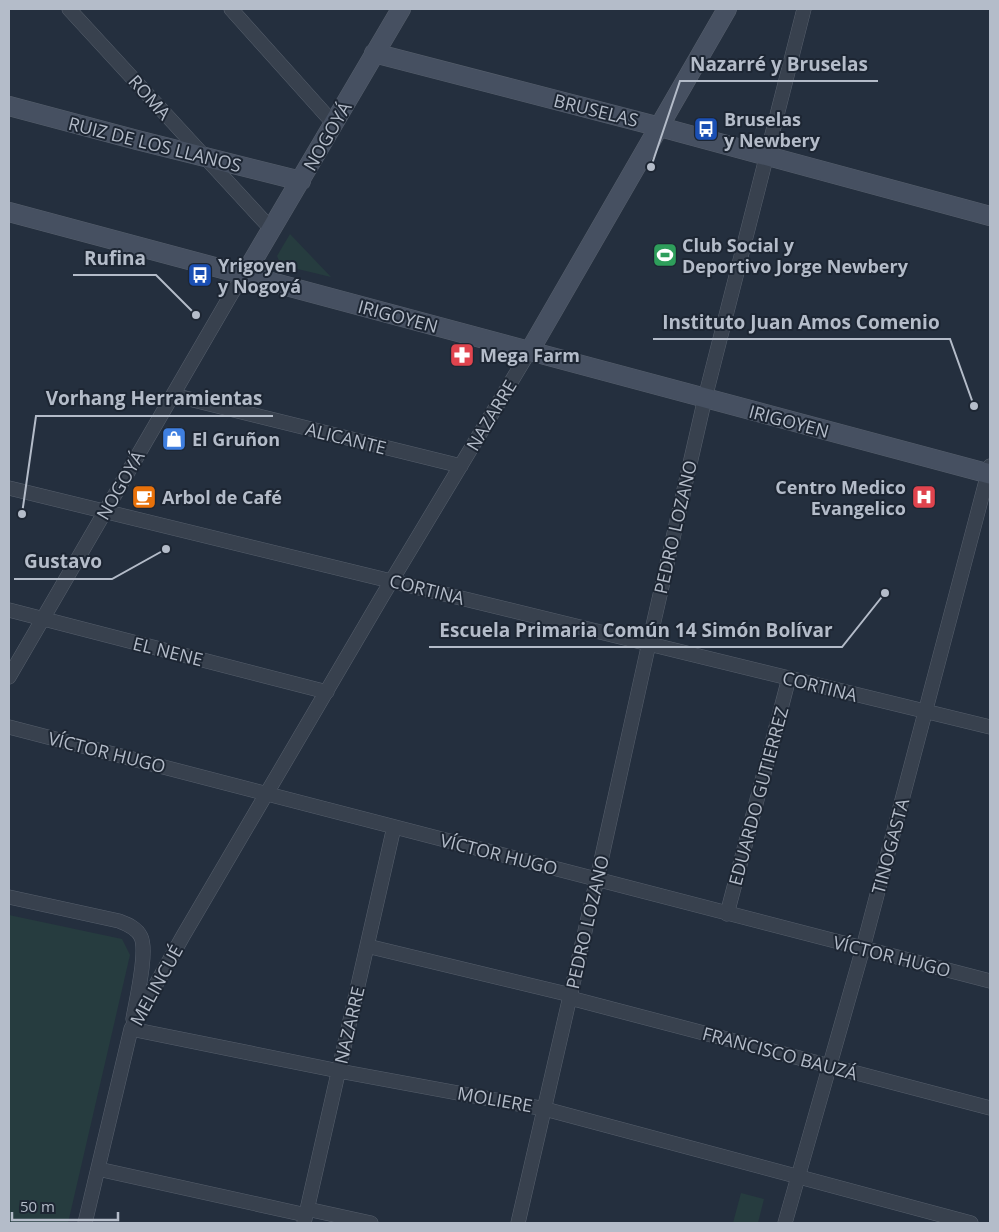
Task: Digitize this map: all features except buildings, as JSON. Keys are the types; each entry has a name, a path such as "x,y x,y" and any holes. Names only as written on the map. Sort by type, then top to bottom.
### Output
{"street":[{"name":"ROMA","path":"69,9 272,230"},
{"path":"231,9 334,124"},
{"name":"NAZARRE","path":"267,794 529,352 727,9"},
{"name":"PEDRO LOZANO","path":"518,1223 598,879 705,398 804,9"},
{"name":"NOGOYÁ","path":"9,677 232,293 301,181 399,10"},
{"name":"BRUSELAS","path":"374,53 660,127 990,216"},
{"name":"RUIZ DE LOS LLANOS","path":"9,106 205,158 301,181"},
{"name":"IRIGOYEN","path":"9,212 529,352 990,471"},
{"name":"ALICANTE","path":"173,395 461,466"},
{"name":"TINOGASTA","path":"785,1223 863,948 990,471"},
{"name":"CORTINA","path":"9,488 990,727"},
{"name":"EL NENE","path":"9,610 327,692"},
{"name":"EDUARDO GUTIERREZ","path":"727,914 789,678"},
{"name":"VÍCTOR HUGO","path":"9,727 990,981"},
{"name":"MELINCUÉ","path":"85,1223 131,1029 183,936 267,794"},
{"name":"NAZARRE","path":"306,1216 394,827"},
{"path":"9,897 119,921 131,926 141,936 143,958 131,1029"},
{"name":"FRANCISCO BAUZÁ","path":"367,946 571,996 990,1108"},
{"name":"MOLIERE","path":"131,1029 339,1071 545,1108 971,1223"},
{"path":"98,1169 306,1216 371,1223"}],"green space":[{"path":"290,234 331,277 281,265 277,256"},
{"path":"9,915 122,939 130,955 68,1223 9,1223"},
{"path":"741,1193 764,1199 758,1223 733,1223"}],"place":[{"name":"Bruselas y Newbery","path":"706,129"},
{"name":"Nazarré y Bruselas","path":"651,167"},
{"name":"Club Social y Deportivo Jorge Newbery","path":"665,255"},
{"name":"Yrigoyen y Nogoyá","path":"200,275"},
{"name":"Rufina","path":"196,315"},
{"name":"Mega Farm","path":"462,355"},
{"name":"Instituto Juan Amos Comenio","path":"974,406"},
{"name":"El Gruñon","path":"174,439"},
{"name":"Arbol de Café","path":"144,497"},
{"name":"Centro Medico Evangelico","path":"924,497"},
{"name":"Vorhang Herramientas","path":"22,514"},
{"name":"Gustavo","path":"166,549"},
{"name":"Escuela Primaria Común 14 Simón Bolívar","path":"885,593"}]}
